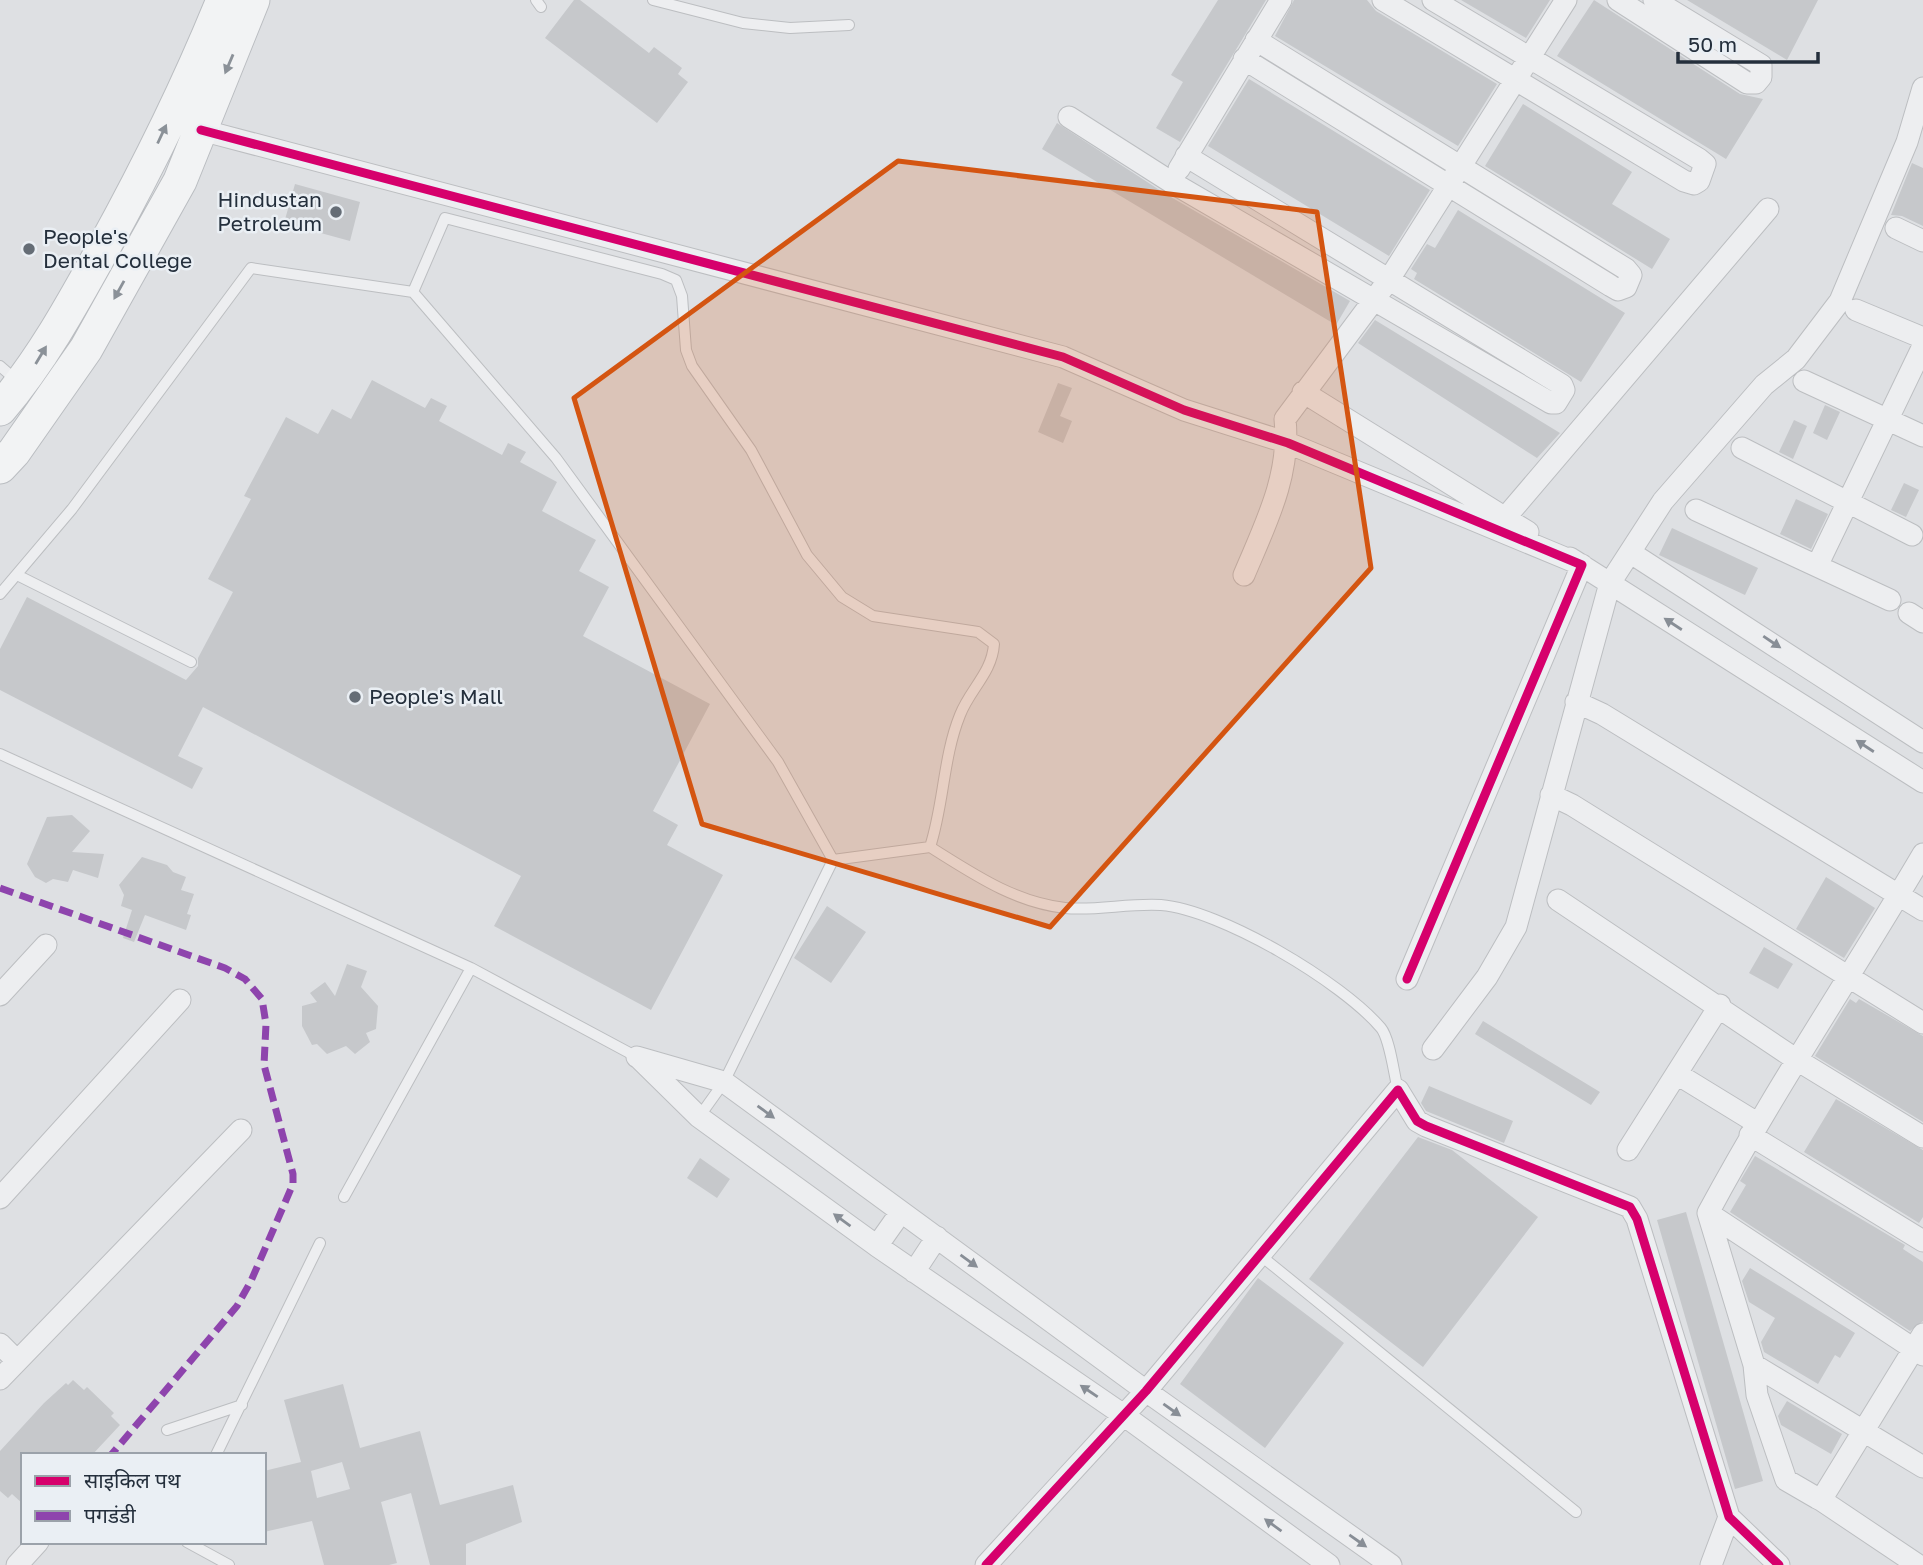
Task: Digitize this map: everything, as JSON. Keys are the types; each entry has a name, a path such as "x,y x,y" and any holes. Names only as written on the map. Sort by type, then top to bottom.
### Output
{"main road":[{"path":"0,467 22,393 146,166 222,0"},
{"path":"22,393 86,349 180,181 253,0"},
{"path":"146,166 180,181"}],"street":[{"path":"1171,182 1281,0"},
{"path":"1383,0 1684,181 1694,184 1699,181 1705,164 1699,159 1433,0"},
{"path":"1244,575 1278,496 1288,443 1285,419 1388,281 1566,0"},
{"path":"1618,0 1747,83 1756,83 1761,77 1761,65 1654,0"},
{"path":"1244,59 1611,286 1618,290 1626,287 1631,275 1626,270 1256,40"},
{"path":"1433,1049 1487,977 1516,927 1610,583 1663,501 1764,386 1796,359 1840,301 1908,142 1923,88"},
{"path":"1069,117 1171,182 1551,403 1559,400 1564,390 1562,385 1186,156"},
{"path":"201,130 1063,357 1184,410 1288,443 1582,565"},
{"path":"1505,518 1768,209"},
{"path":"1896,228 1923,241"},
{"path":"1856,310 1923,338"},
{"path":"1817,566 1923,346"},
{"path":"1804,381 1923,436"},
{"path":"1303,392 1582,565 1923,782"},
{"path":"1742,448 1913,535"},
{"path":"1696,510 1890,600"},
{"path":"1631,553 1923,742"},
{"path":"1408,979 1582,565"},
{"path":"1576,702 1602,714 1923,910"},
{"path":"1550,795 1923,1023"},
{"path":"1918,1565 1821,1500 1786,1480 1757,1395 1754,1365 1707,1213 1753,1129 1923,854"},
{"path":"1558,900 1797,1060 1923,1137"},
{"path":"0,995 46,945"},
{"path":"0,1198 180,1000"},
{"path":"1628,1150 1720,1006"},
{"path":"637,1057 724,1082 1146,1391 1391,1565"},
{"path":"637,1057 699,1116 877,1246 1122,1414 1329,1565"},
{"path":"1677,1074 1753,1129 1923,1241"},
{"path":"986,1565 1146,1391 1398,1090 1417,1121 1426,1126 1630,1207 1637,1219 1729,1517 1777,1564"},
{"path":"0,1379 241,1130"},
{"path":"877,1246 901,1212"},
{"path":"1707,1213 1920,1346 1862,1430 1821,1500"},
{"path":"914,1272 937,1237"},
{"path":"0,1344 16,1360"},
{"path":"1754,1365 1923,1467"},
{"path":"1711,1565 1729,1517"},
{"path":"17,1565 36,1544"}],"lane":[{"path":"653,0 743,23 790,28 849,25"},
{"path":"413,292 445,218 662,274 676,280 682,296 686,349 692,366 751,450 807,555 842,597 873,616 978,632 994,644 993,663 960,714 951,747 940,815 930,847"},
{"path":"0,594 72,509 251,268 413,292 555,458 778,762 833,860"},
{"path":"17,575 191,662"},
{"path":"0,754 471,968 637,1057"},
{"path":"833,860 930,847 1002,891 1065,908 1160,905 1198,911 1234,926 1346,995 1383,1031 1398,1090"},
{"path":"699,1116 724,1082 833,860"},
{"path":"344,1197 471,968"},
{"path":"217,1453 320,1243"},
{"path":"1260,1255 1576,1512"},
{"path":"167,1430 242,1405"},
{"path":"191,1544 229,1565"}],"highlighted area":[{"path":"898,161 1317,212 1371,568 1050,927 702,824 574,398"}],"building":[{"path":"574,0 580,0 649,53 654,47 682,68 678,74 688,82 657,123 545,38"},
{"path":"1218,0 1266,0 1180,142 1156,128 1183,82 1171,75"},
{"path":"1294,0 1367,0 1376,11 1497,84 1458,146 1275,36"},
{"path":"1461,0 1550,0 1526,38"},
{"path":"1594,0 1740,94 1763,99 1726,159 1557,56"},
{"path":"1687,0 1818,0 1787,60"},
{"path":"1249,79 1430,190 1389,256 1208,146"},
{"path":"1523,104 1632,172 1612,204 1670,239 1652,269 1485,166"},
{"path":"1057,123 1164,193 1350,301 1336,325 1042,149"},
{"path":"1912,163 1923,168 1923,226 1902,216 1891,215"},
{"path":"295,184 360,202 350,241 284,223"},
{"path":"1458,210 1625,313 1581,382 1414,279 1417,273 1411,269 1427,244 1435,248"},
{"path":"1375,320 1560,433 1537,458 1358,343"},
{"name":"People's Mall","path":"372,380 425,408 431,398 447,406 439,421 502,455 508,443 526,452 520,462 557,482 542,511 596,540 579,571 609,587 583,636 710,704 653,811 678,825 667,845 723,875 651,1010 494,926 521,876 203,707 178,756 203,768 192,789 0,690 0,649 27,597 186,680 198,666 198,658 233,592 208,579 251,499 244,496 286,417 318,434 332,409 351,419"},
{"path":"1058,383 1072,388 1060,416 1072,421 1063,443 1038,432"},
{"path":"1825,405 1840,412 1827,440 1813,433"},
{"path":"1794,420 1807,426 1793,459 1779,452"},
{"path":"1904,483 1919,490 1906,517 1891,510"},
{"path":"1796,499 1828,514 1811,549 1780,534"},
{"path":"1672,528 1758,568 1745,595 1659,555"},
{"path":"72,815 90,831 72,852 104,854 98,878 73,870 68,882 53,879 46,883 35,877 27,864 47,817"},
{"path":"142,857 167,865 173,872 186,877 181,890 194,894 187,914 191,915 186,930 145,915 134,942 123,938 132,910 121,906 124,895 119,885"},
{"path":"1826,877 1875,908 1844,958 1796,929"},
{"path":"827,906 866,932 831,983 794,958"},
{"path":"1764,947 1793,964 1778,989 1749,973"},
{"path":"347,964 367,971 361,987 378,1006 376,1029 366,1033 370,1042 355,1054 346,1046 327,1054 317,1044 312,1045 302,1026 302,1006 317,1002 310,993 325,982 335,996"},
{"path":"1850,999 1856,1003 1859,999 1923,1036 1923,1122 1815,1056"},
{"path":"1483,1021 1600,1092 1591,1105 1475,1034"},
{"path":"1429,1086 1513,1121 1504,1143 1426,1111 1421,1103"},
{"path":"1836,1099 1923,1150 1923,1217 1919,1223 1804,1152"},
{"path":"1418,1137 1452,1150 1538,1217 1423,1367 1309,1279"},
{"path":"1755,1156 1905,1245 1903,1249 1923,1262 1923,1321 1910,1331 1730,1212 1746,1185 1740,1181"},
{"path":"700,1158 730,1179 717,1198 687,1178"},
{"path":"1686,1212 1763,1481 1735,1489 1657,1220"},
{"path":"1750,1268 1855,1333 1840,1358 1835,1355 1818,1384 1764,1352 1761,1342 1775,1318 1749,1302 1742,1281"},
{"path":"1258,1278 1344,1343 1265,1448 1180,1384"},
{"path":"73,1380 84,1390 87,1387 114,1413 111,1416 120,1425 94,1453 21,1453 21,1502 12,1494 8,1498 0,1491 0,1451 44,1403 66,1383 68,1385"},
{"path":"343,1384 360,1448 420,1431 440,1505 513,1485 522,1522 466,1544 466,1565 430,1565 411,1493 381,1502 397,1563 324,1565 312,1521 266,1532 266,1471 301,1462 284,1400","holes":["342,1462 350,1489 317,1498 311,1471"]},
{"path":"1787,1401 1842,1434 1831,1454 1781,1425 1778,1416"}],"marked path":[{"path":"0,888 225,968 245,979 262,999 266,1024 264,1065 293,1174 293,1184 251,1281 237,1306 113,1453"}],"cycle path":[{"path":"201,130 1063,357 1184,410 1288,443 1582,565 1407,979"},
{"path":"986,1565 1146,1391 1398,1090 1417,1121 1426,1126 1630,1207 1637,1219 1729,1517 1779,1565"}],"place":[{"name":"Hindustan Petroleum","path":"336,212"},
{"name":"People's Dental College","path":"29,249"},
{"name":"People's Mall","path":"355,697"}]}
